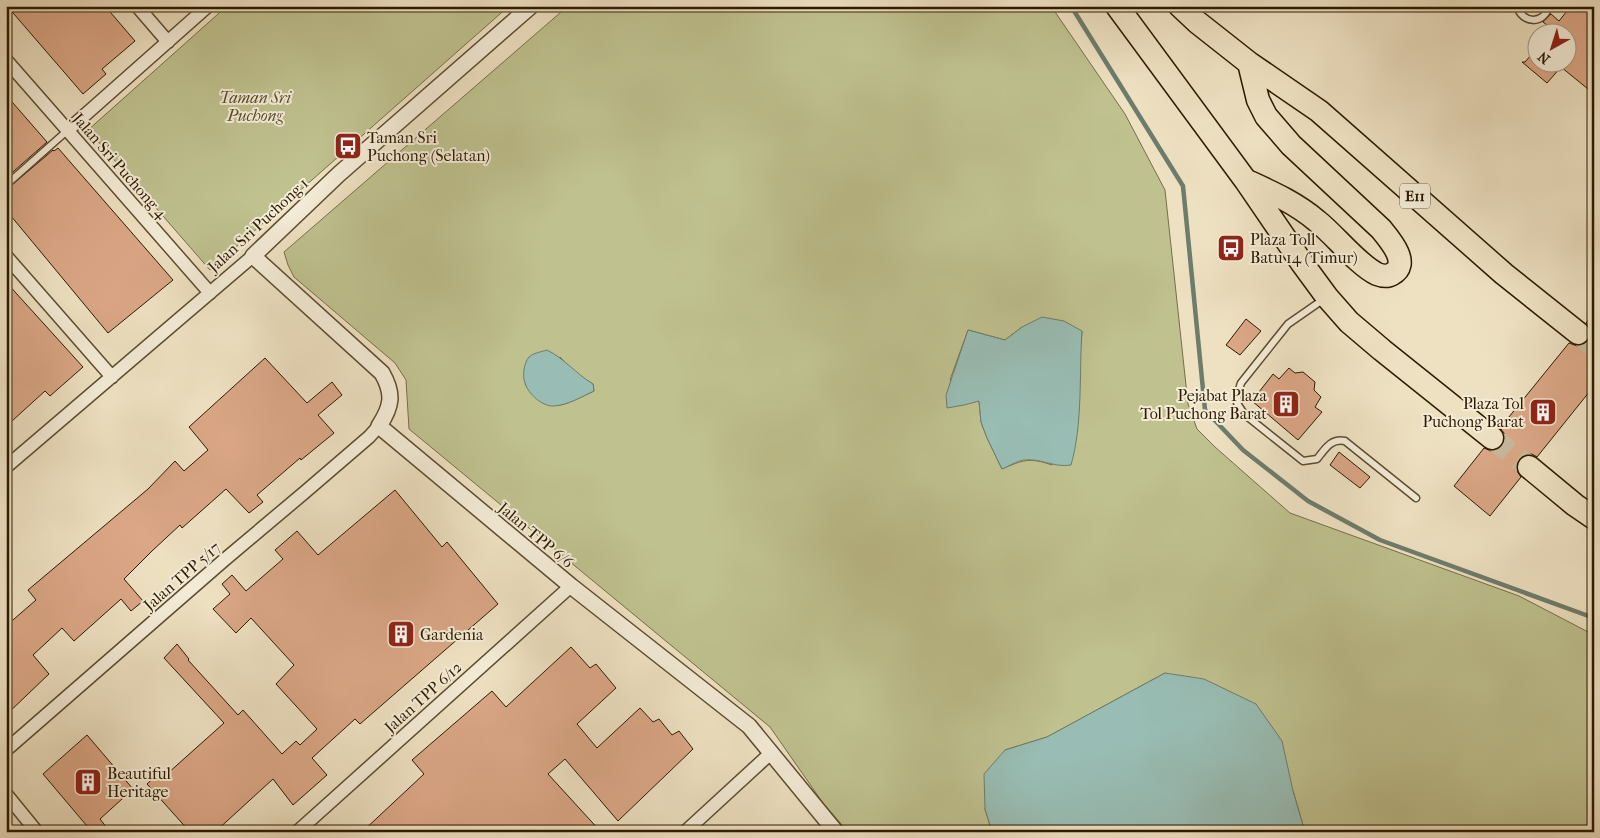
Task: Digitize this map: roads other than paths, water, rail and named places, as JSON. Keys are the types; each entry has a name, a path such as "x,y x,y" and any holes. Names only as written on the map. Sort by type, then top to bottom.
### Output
{"highway":[{"path":"1117,6 1246,181 1327,296 1356,328 1492,438"},
{"name":"E11","path":"1180,6 1194,14 1249,63 1319,111 1496,268 1578,333"},
{"path":"1246,181 1298,206 1318,221 1364,266 1378,275 1388,276 1396,272 1400,265 1399,256 1394,245 1381,229 1291,145 1266,116 1258,100 1249,63"},
{"path":"1529,467 1575,505 1594,518"}],"street":[{"path":"137,6 168,42"},
{"path":"68,130 208,6"},
{"name":"Jalan Sri Puchong 1","path":"8,463 253,256 339,174 531,6"},
{"name":"Jalan Sri Puchong 4","path":"6,60 210,293"},
{"path":"6,256 112,376"},
{"path":"253,256 382,373 391,393 390,406 379,426"},
{"name":"Jalan TPP 6/6","path":"379,426 570,586 749,726 836,832"},
{"name":"Jalan TPP 5/17","path":"6,750 379,426"},
{"name":"Jalan TPP 6/12","path":"297,832 570,586"},
{"path":"685,832 772,752"},
{"path":"6,794 36,832"}],"lane":[{"path":"1517,6 1522,16 1531,20 1545,15 1549,6"},
{"path":"6,185 68,130"},
{"path":"1327,296 1288,324 1242,383 1237,396 1237,403 1244,414 1303,461 1317,459 1331,442 1338,439 1345,440 1416,498"}],"water":[{"path":"1042,317 1064,321 1082,331 1079,416 1071,465 1065,466 1036,460 1024,460 1002,469 981,422 979,401 947,408 946,395 968,330 1005,340 1022,327"},
{"path":"547,350 593,384 594,391 564,404 554,406 536,399 525,383 525,366 531,356"},
{"path":"1165,673 1204,679 1256,704 1282,741 1293,791 1305,832 992,832 985,809 984,774 1005,750 1047,737"}],"waterway":[{"path":"1071,6 1183,186 1205,410 1243,450 1308,501 1380,540 1594,618"}],"tunnel":[{"path":"1578,333 1594,346"},
{"path":"1492,438 1529,467"}],"place":[{"name":"Taman Sri Puchong (Selatan)","path":"348,146"},
{"name":"Plaza Toll Batu 14 (Timur)","path":"1231,248"},
{"name":"Pejabat Plaza Tol Puchong Barat","path":"1286,404"},
{"name":"Plaza Tol Puchong Barat","path":"1543,412"},
{"name":"Gardenia","path":"401,634"},
{"name":"Beautiful Heritage","path":"88,782"}],"park label":[{"name":"Taman Sri Puchong","path":"255,106"}]}
